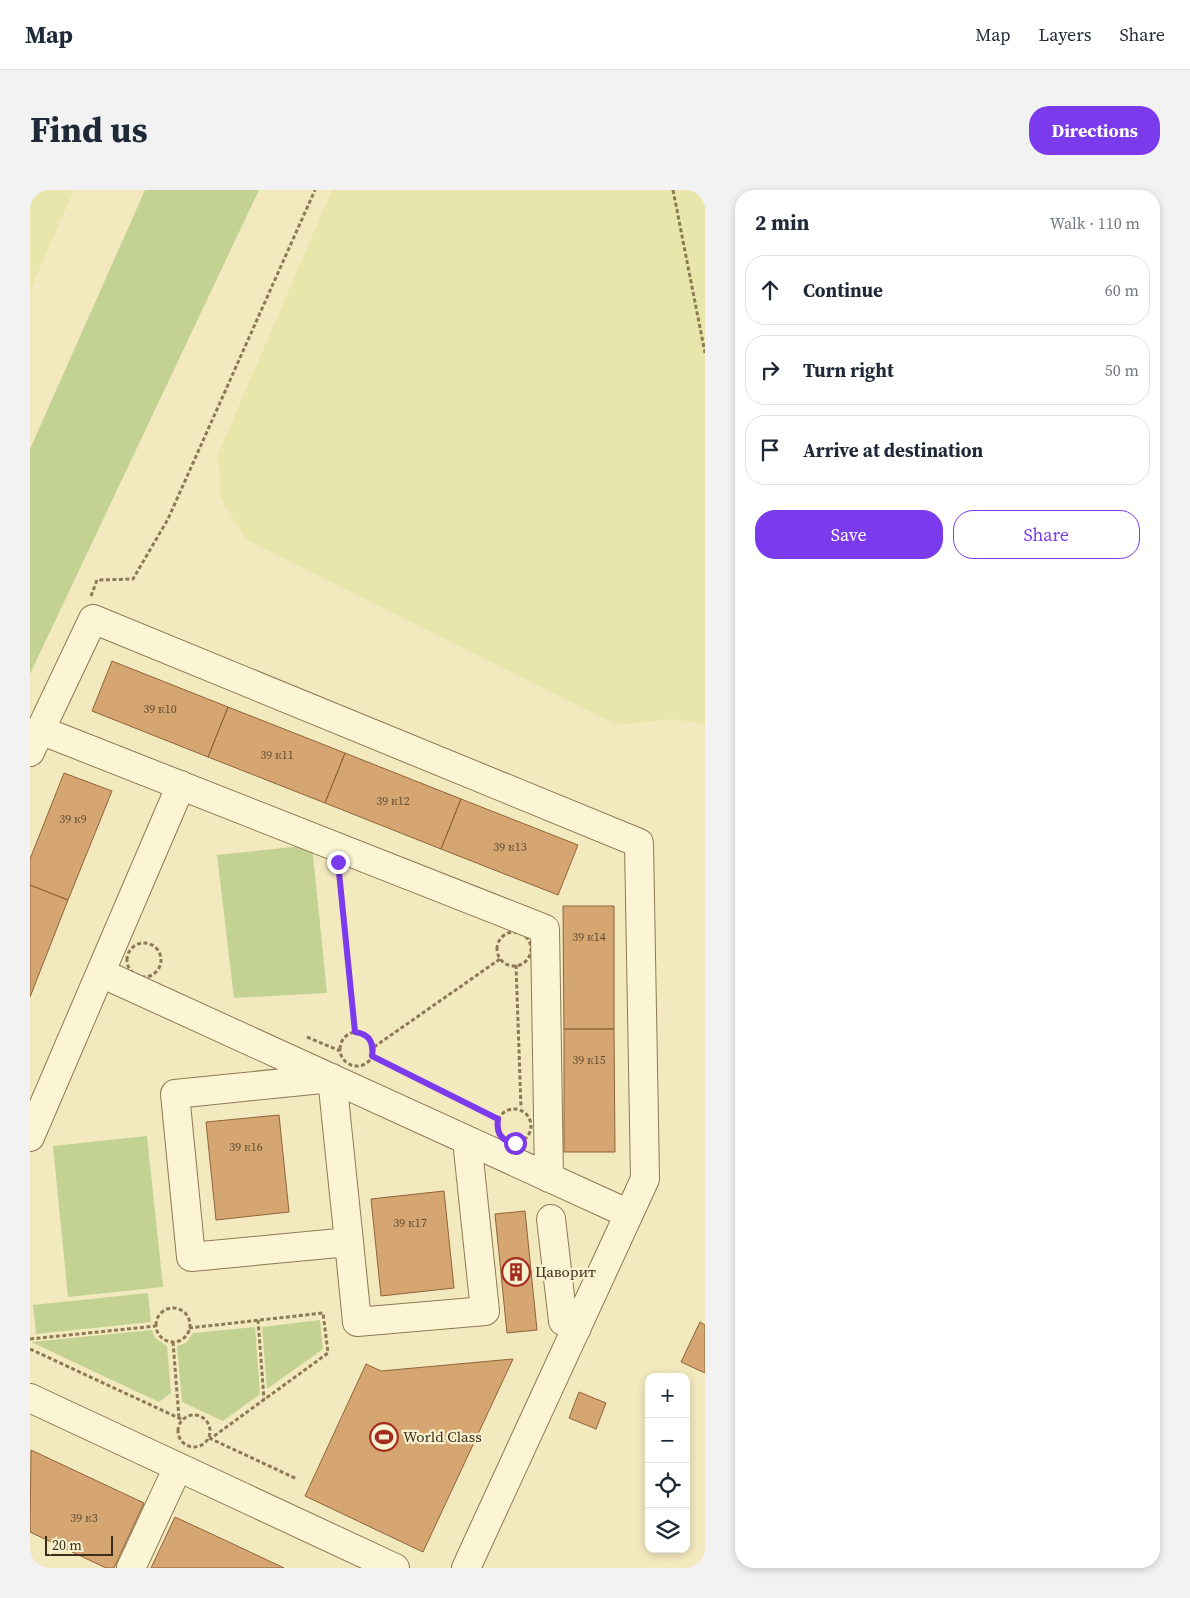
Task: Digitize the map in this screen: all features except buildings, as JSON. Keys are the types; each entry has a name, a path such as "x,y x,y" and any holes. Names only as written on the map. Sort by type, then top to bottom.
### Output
{"lane":[{"path":"466,1568 645,1179 639,843 94,620 35,741 181,785 544,929 549,1178"},
{"path":"30,1137 181,785"},
{"path":"101,973 629,1214"},
{"path":"332,1078 175,1094 191,1257 348,1242"},
{"path":"332,1078 357,1322 485,1311 467,1140"},
{"path":"551,1219 563,1321 577,1328"},
{"path":"30,1398 395,1568"},
{"path":"131,1568 178,1467"}],"path":[{"path":"88,605 97,580 132,579 168,519 314,190"},
{"path":"674,190 705,353"},
{"path":"338,871 355,1032"},
{"path":"512,932 521,933 528,939 531,947 530,956 524,962 516,965 507,964 500,958 497,950 498,942 504,935 512,932"},
{"path":"142,943 151,945 157,950 161,958 159,967 154,974 145,977 136,976 130,970 127,962 128,953 134,946 142,943"},
{"path":"374,1047 500,958"},
{"path":"516,965 521,1111"},
{"path":"355,1032 364,1033 374,1047 372,1056 367,1063 358,1066 350,1065 343,1059 340,1051 341,1042 347,1035 355,1032"},
{"path":"372,1056 498,1119"},
{"path":"512,1109 521,1111 528,1116 531,1124 529,1133 524,1140 514,1143 500,1136 497,1128 498,1119 504,1112 512,1109"},
{"path":"171,1308 180,1310 187,1315 189,1328 183,1339 173,1342 166,1340 159,1335 156,1326 157,1318 163,1311 171,1308"},
{"path":"173,1342 181,1420 178,1432 181,1440 187,1445 195,1447 203,1444 328,1353 323,1313 189,1328"},
{"path":"258,1320 264,1399"},
{"path":"30,1339 156,1326"},
{"path":"30,1349 181,1420 193,1415 201,1416 207,1422 210,1430 209,1438"},
{"path":"209,1438 297,1479"}],"shaded area":[{"path":"30,190 74,190 30,291"},
{"path":"332,190 705,190 705,725 674,719 617,725 247,540 221,499 218,454"}],"green space":[{"path":"145,190 259,190 30,674 30,449"},
{"path":"312,845 327,993 234,998 217,855"},
{"path":"147,1136 163,1287 68,1297 53,1146"},
{"path":"148,1293 151,1322 36,1334 33,1305"},
{"path":"320,1320 323,1349 267,1389 262,1327"},
{"path":"255,1327 260,1394 223,1421 182,1402 177,1346 186,1343 193,1333"},
{"path":"152,1330 155,1338 167,1346 171,1393 159,1402 31,1342"}],"place":[{"name":"Цаворит","path":"516,1272"},
{"name":"World Class","path":"384,1437"}],"route":[{"path":"338,862 355,1032 364,1033 370,1039 374,1047 372,1056 498,1119 497,1128 500,1136 507,1141 515,1143"}]}
